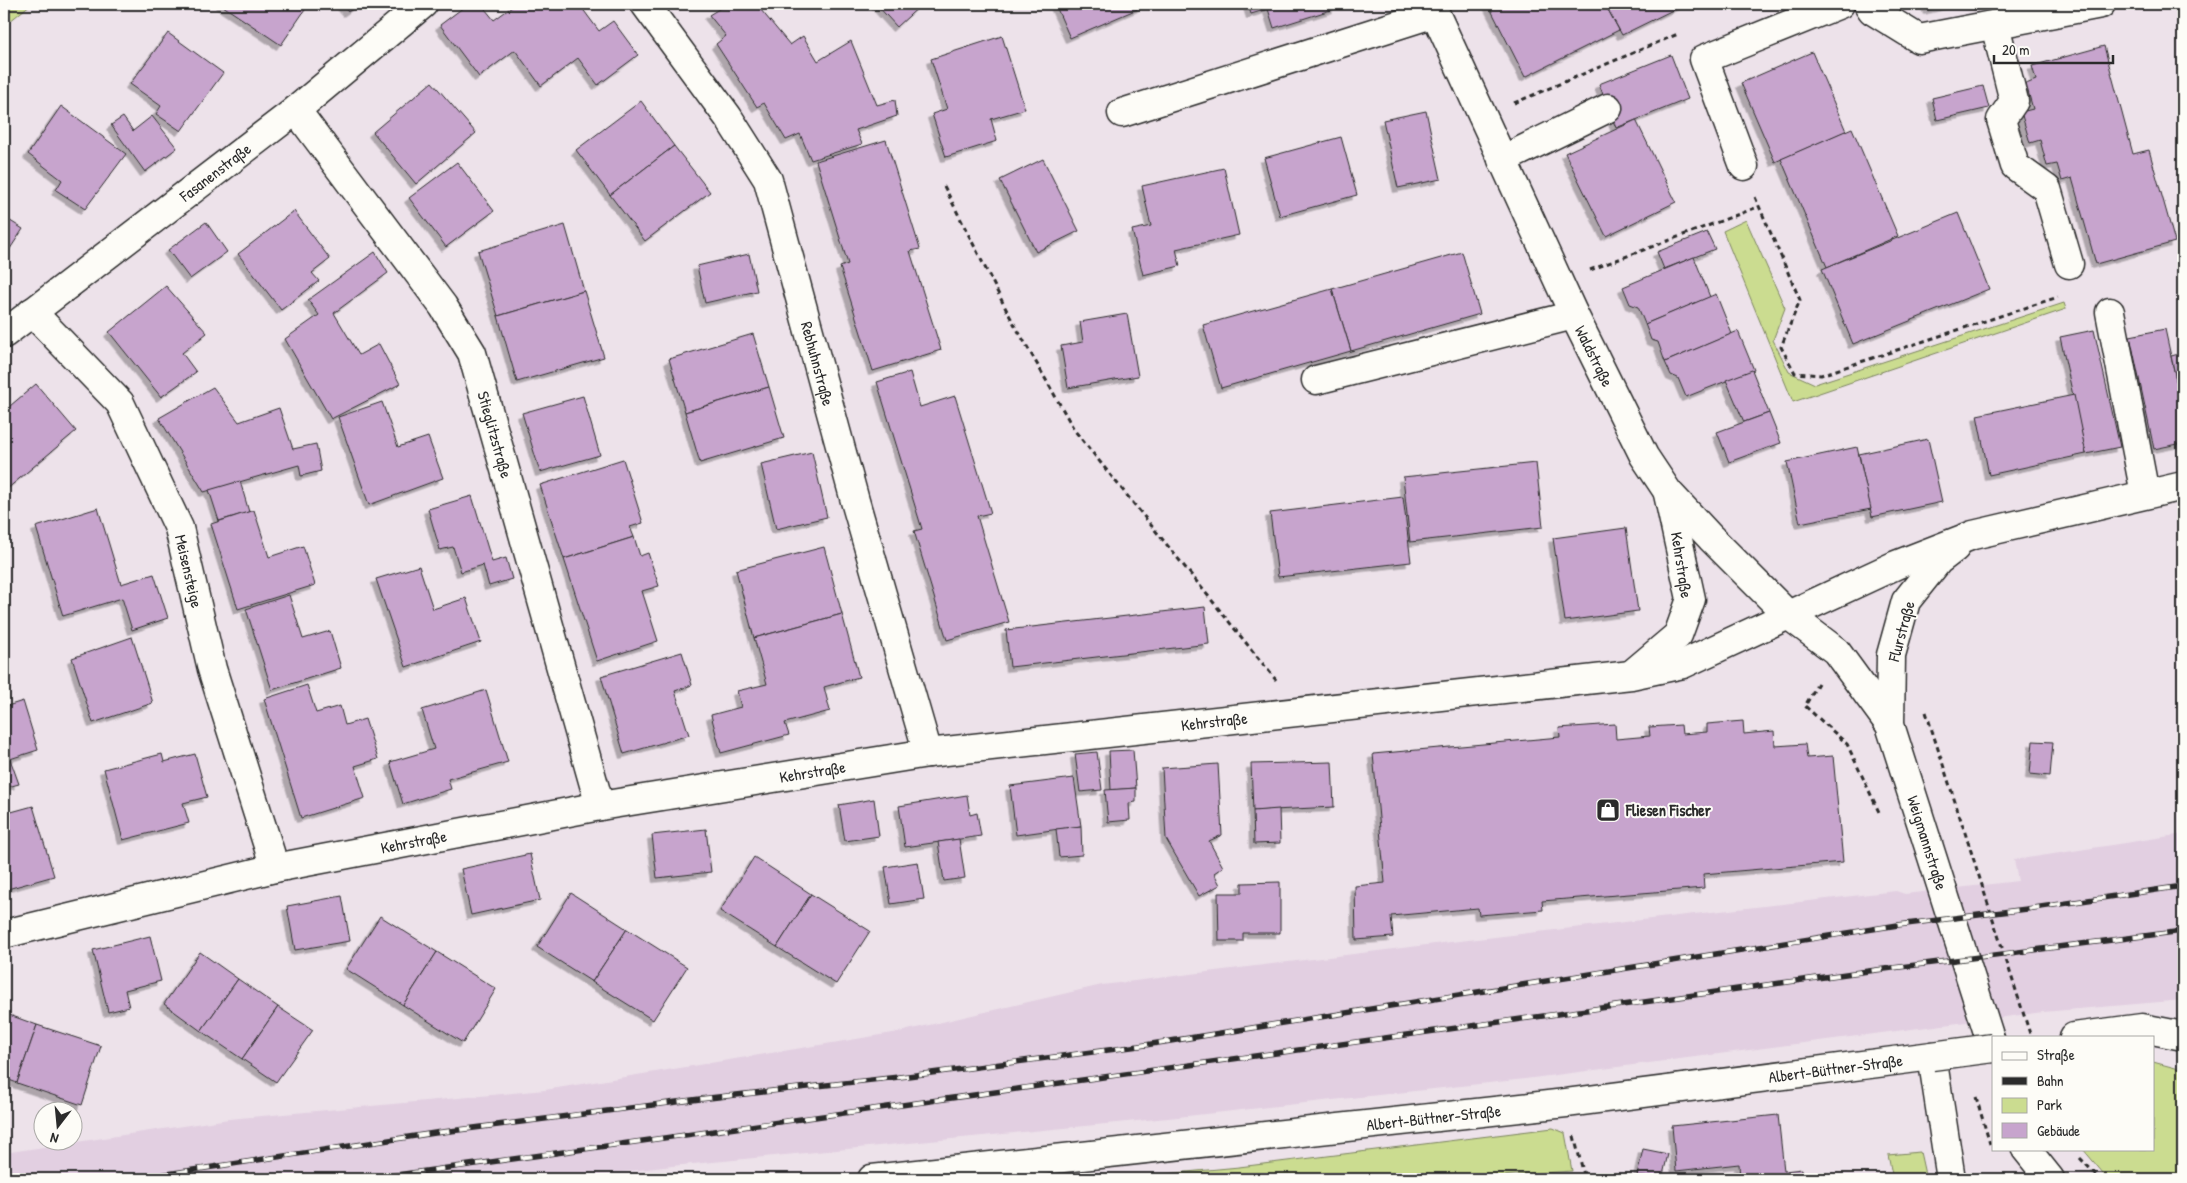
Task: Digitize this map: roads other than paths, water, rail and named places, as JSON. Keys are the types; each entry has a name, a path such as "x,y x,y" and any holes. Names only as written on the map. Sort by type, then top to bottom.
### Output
{"street":[{"name":"Fasanenstraße","path":"4,334 296,110 423,4"},
{"name":"Rebhuhnstraße","path":"646,4 728,117 768,180 855,501 928,753"},
{"path":"1744,166 1704,59 1840,4"},
{"path":"1868,4 1872,10 1919,38 2101,4"},
{"path":"1122,113 1433,9"},
{"name":"Waldstraße","path":"1433,9 1574,316 1644,456 1668,492 1787,614 1836,651"},
{"path":"1995,25 2014,101 2001,120 2015,166 2047,189 2069,264"},
{"path":"1502,160 1608,108"},
{"name":"Stieglitzstraße","path":"296,110 443,306 472,353 600,806"},
{"name":"Meisensteige","path":"32,312 120,403 179,528 212,669 275,868"},
{"path":"2110,312 2145,494"},
{"path":"1316,380 1574,316"},
{"name":"Flurstraße","path":"1787,614 1896,565 1973,535 2183,486"},
{"name":"Kehrstraße","path":"1631,675 1678,635 1691,599 1668,492"},
{"name":"Flurstraße","path":"1890,724 1891,655 1906,601 1938,561 1973,535"},
{"name":"Kehrstraße","path":"4,934 275,868 600,806 928,753 1631,675 1683,664 1787,614"},
{"name":"Weigmannstraße","path":"1836,651 1890,724 1992,1045"},
{"path":"2082,1036 2142,1028 2183,1036"},
{"name":"Albert-Büttner-Straße","path":"872,1179 1566,1103 1992,1048"},
{"path":"1932,1056 1951,1179"},
{"path":"2027,1150 2050,1179"}],"railway":[{"path":"134,1179 435,1133 1139,1046 1898,925 2027,909 2183,886"},
{"path":"368,1179 1853,973 2183,931"}],"place":[{"name":"Fliesen Fischer","path":"1608,810"}]}
